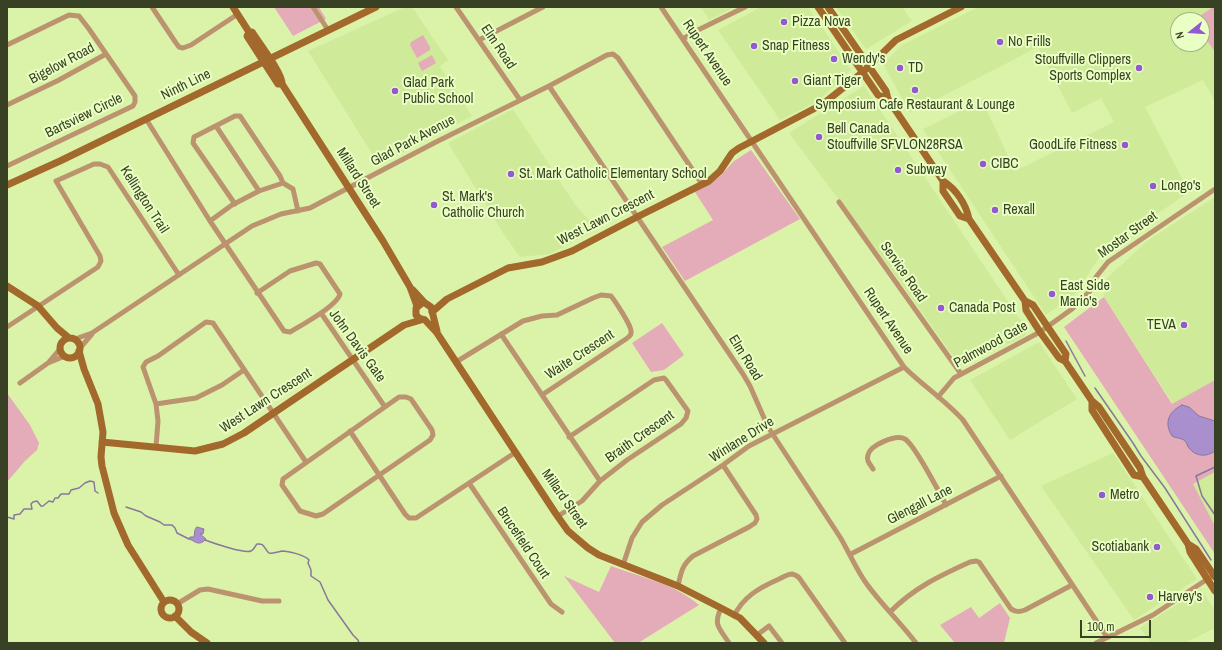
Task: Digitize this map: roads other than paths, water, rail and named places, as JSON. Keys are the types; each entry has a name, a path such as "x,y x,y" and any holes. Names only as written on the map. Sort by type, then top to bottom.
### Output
{"street":[{"path":"152,7 179,47 183,48 191,45 238,14"},
{"name":"Millard Street","path":"233,7 249,32 252,32 267,60 282,80 282,84 383,241 410,287 417,308"},
{"path":"313,7 328,30"},
{"name":"Ninth Line","path":"7,185 376,7"},
{"name":"Elm Road","path":"456,7 520,100"},
{"path":"479,40 543,7"},
{"name":"Rupert Avenue","path":"661,7 904,367 962,420 1001,476 1107,637"},
{"path":"683,39 744,7"},
{"path":"818,7 878,95 888,99"},
{"path":"828,7 886,91 888,99 943,181 951,186 968,210 969,219 1025,301 1026,310 1040,332 1058,358 1065,361 1092,402 1099,406 1140,468 1143,477 1188,544 1196,549 1213,576 1215,591"},
{"name":"West Lawn Crescent","path":"426,304 447,299 508,268 542,262 572,251 637,216 709,181 720,171 732,153 739,148 823,104 863,72 896,40 961,7"},
{"name":"Bartsview Circle","path":"7,45 65,17 74,15 82,20 135,96 136,102 133,106 7,166"},
{"name":"Bigelow Road","path":"7,105 59,80 106,54"},
{"name":"Glad Park Avenue","path":"72,339 92,333 226,245 252,226 282,214 310,208 462,129 549,86 602,57 613,54 618,58 702,184"},
{"name":"Elm Road","path":"549,86 743,374 772,434 823,509 863,579 916,643"},
{"path":"235,204 194,143 194,137 235,116 240,116 280,176 283,183 293,189 298,210"},
{"name":"John Davis Gate","path":"146,119 226,245 284,331 290,332 321,313 386,407"},
{"path":"216,126 259,191"},
{"name":"Kellington Trail","path":"38,306 98,267 101,261 100,256 56,181 94,164 108,166 179,275"},
{"path":"210,220 259,191 283,183"},
{"name":"Mostar Street","path":"1040,332 1072,309 1090,291 1096,277 1108,262 1215,189"},
{"name":"Service Road","path":"839,202 961,374"},
{"path":"258,293 290,271 316,263 320,264 340,294 338,299 321,313"},
{"path":"7,286 38,306 57,328 78,342 84,369 98,404 103,432 101,457 102,466 119,526 134,555 164,602"},
{"name":"Millard Street","path":"410,287 426,304"},
{"name":"Waite Crescent","path":"456,362 523,321 542,316 557,315 601,295 611,296 629,325 631,330 630,335 542,395"},
{"name":"West Lawn Crescent","path":"432,312 447,299"},
{"path":"1025,301 1033,305 1048,327 1066,354 1065,361"},
{"path":"426,304 431,307 432,312 430,318 423,320 416,314 417,308 426,304"},
{"path":"7,327 38,306"},
{"name":"West Lawn Crescent","path":"102,442 195,452 223,444 274,414 404,325 417,308"},
{"name":"Millard Street","path":"432,312 437,333"},
{"name":"Millard Street","path":"423,320 437,333 568,531 599,555 678,586 740,618 764,643"},
{"name":"West Lawn Crescent","path":"404,325 423,320"},
{"path":"156,447 158,429 156,404 143,367 146,362 158,356 206,322 213,323 306,462"},
{"path":"57,328 62,352 84,369"},
{"name":"Palmwood Gate","path":"938,397 954,378 1040,332"},
{"name":"Glad Park Avenue","path":"80,349 92,333"},
{"path":"501,334 600,481"},
{"path":"20,383 48,363 66,339 72,339"},
{"path":"48,363 76,356 80,349"},
{"name":"Winlane Drive","path":"623,565 632,538 642,522 662,505 749,446 904,367"},
{"path":"156,404 196,398 222,386 244,370"},
{"name":"Braith Crescent","path":"558,516 582,501 600,481 627,460 681,424 686,418 688,412 664,378 654,380 569,437"},
{"path":"406,397 411,399 432,430 433,435 430,440 323,514 316,516 300,511 282,485 283,479 386,407 399,398 406,397"},
{"path":"350,431 409,518 416,518 516,452"},
{"path":"873,469 867,461 868,454 871,449 889,439 905,439 934,482 946,505"},
{"path":"678,586 682,568 693,556 749,527 757,519 756,515 723,465"},
{"name":"Glengall Lane","path":"850,554 1001,476"},
{"name":"Brucefield Court","path":"469,483 550,604 562,612"},
{"path":"890,612 919,587 936,577 970,562 976,561 979,562 1014,611 1019,612 1024,610 1072,585"},
{"path":"734,616 745,599 755,591 785,576 794,574 802,582 845,643"},
{"path":"1096,643 1153,615 1213,576"},
{"path":"177,604 199,591 208,589 262,601 279,601"},
{"path":"167,600 172,600 177,604 179,610 175,616 168,618 163,615 161,608 164,602 167,600"},
{"path":"721,608 716,618 716,623 729,643"},
{"path":"175,616 191,632 207,643"},
{"path":"757,635 769,626 782,643"}],"waterway":[{"path":"1066,341 1085,376"},
{"path":"1095,388 1141,456 1165,488 1211,560"},
{"path":"1215,467 1196,476 1202,496 1215,515"},
{"path":"7,517 14,519 14,515 20,514 24,509 32,509 31,504 33,502 37,501 41,506 43,506 49,501 53,502 55,498 58,498 61,494 69,494 71,490 79,488 90,481 94,482 95,491 98,493"},
{"path":"126,507 141,512 164,525 172,525 177,533 189,539"},
{"path":"205,540 229,548 248,552 254,549 257,544 262,544 269,553 285,551 307,558 309,560 308,563 311,570 311,576 320,582 328,600 359,643"}],"place":[{"name":"Pizza Nova","path":"784,22"},
{"name":"No Frills","path":"1000,42"},
{"name":"Snap Fitness","path":"754,46"},
{"name":"Wendy's","path":"834,59"},
{"name":"TD","path":"900,68"},
{"name":"Stouffville Clippers Sports Complex","path":"1139,68"},
{"name":"Giant Tiger","path":"795,81"},
{"name":"Symposium Cafe Restaurant & Lounge","path":"915,90"},
{"name":"Glad Park Public School","path":"395,91"},
{"name":"Bell Canada Stouffville SFVLON28RSA","path":"819,137"},
{"name":"GoodLife Fitness","path":"1125,145"},
{"name":"CIBC","path":"983,164"},
{"name":"Subway","path":"898,170"},
{"name":"St. Mark Catholic Elementary School","path":"511,174"},
{"name":"Longo's","path":"1153,186"},
{"name":"St. Mark's Catholic Church","path":"434,205"},
{"name":"Rexall","path":"995,210"},
{"name":"East Side Mario's","path":"1052,294"},
{"name":"Canada Post","path":"941,308"},
{"name":"TEVA","path":"1184,325"},
{"name":"Metro","path":"1102,495"},
{"name":"Scotiabank","path":"1157,547"},
{"name":"Harvey's","path":"1150,597"}]}
